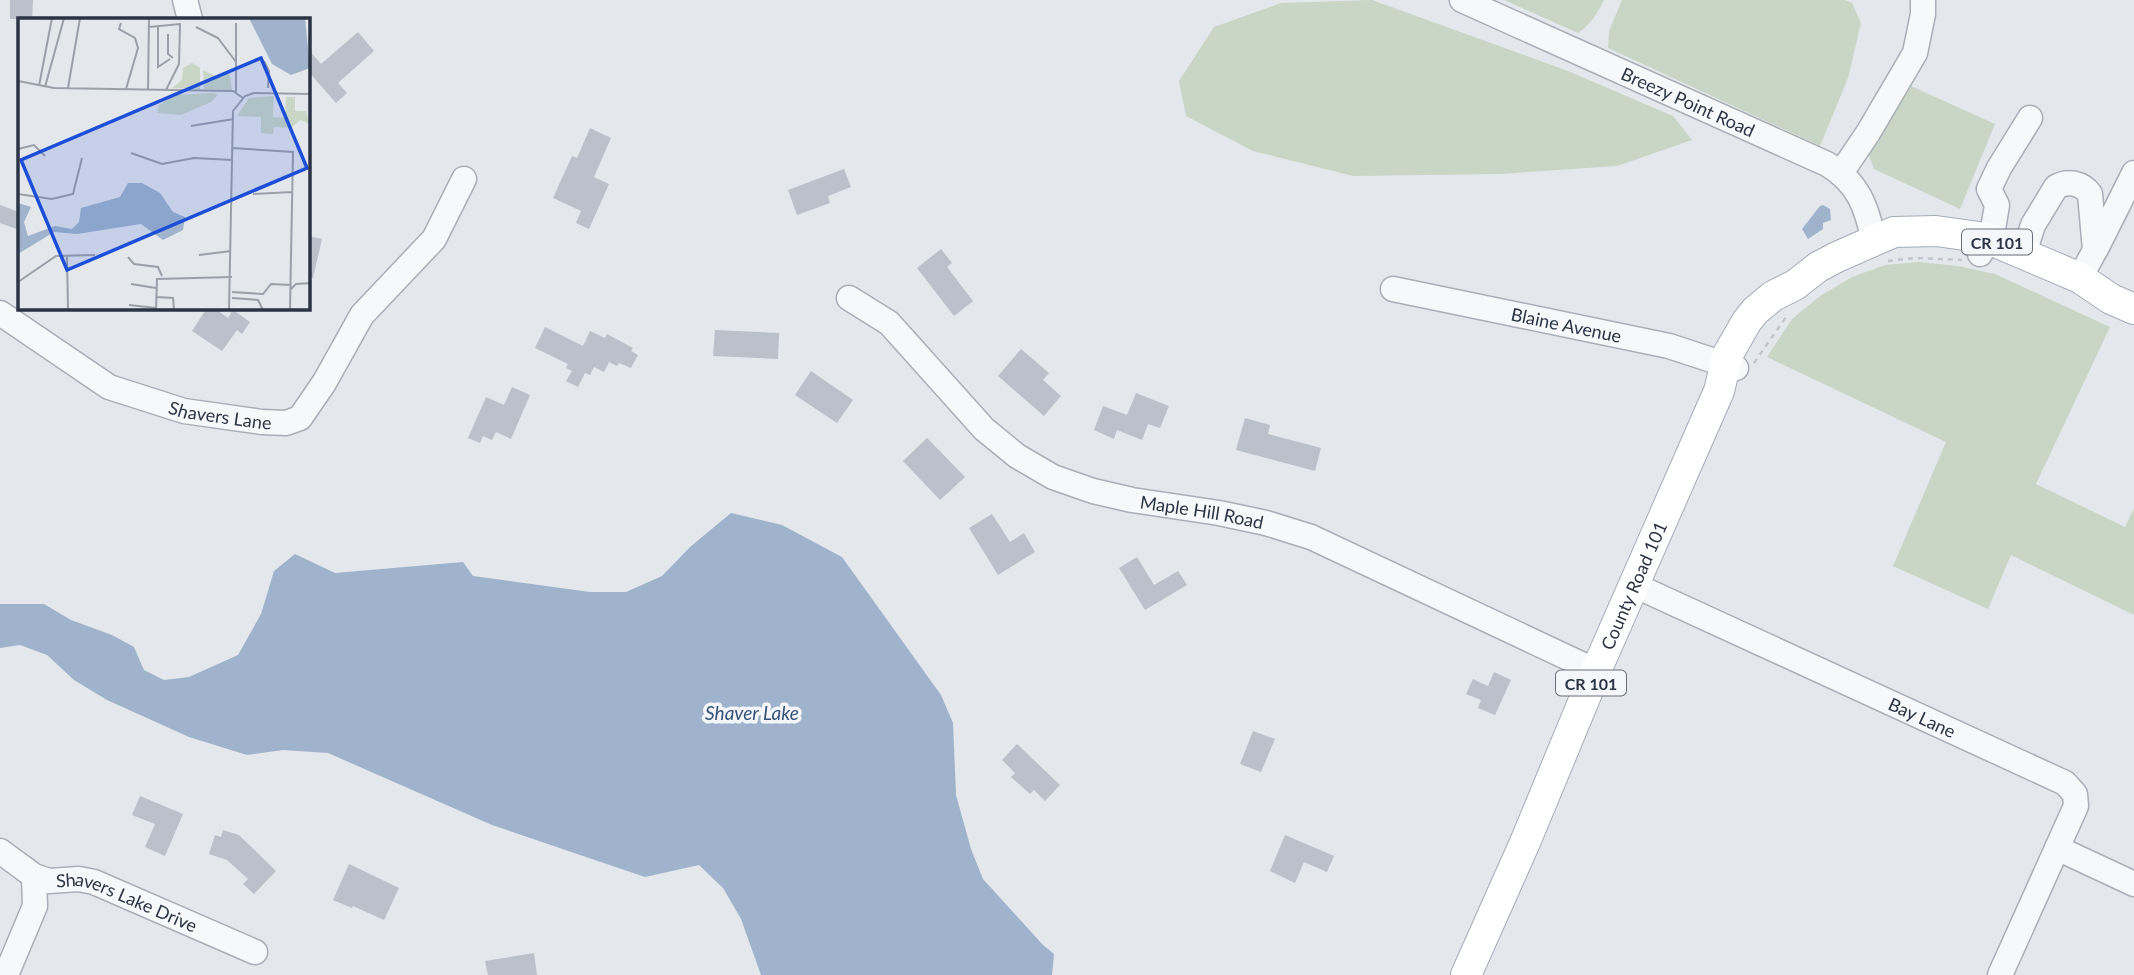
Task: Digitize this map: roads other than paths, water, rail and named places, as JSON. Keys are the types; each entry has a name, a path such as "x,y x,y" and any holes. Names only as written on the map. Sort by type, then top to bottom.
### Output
{"main road":[{"name":"County Road 101","path":"1466,975 1596,671 1732,374 1759,332 1790,295 1793,298 1818,267 1837,257 1877,253 1894,232 1917,231 1958,233 1978,251 2083,295 2123,304"},
{"name":"County Road 101","path":"1978,251 2024,253 2081,278 2123,304"}],"street":[{"path":"185,0 190,18"},
{"name":"Breezy Point Road","path":"1462,0 1817,158 1841,173 1858,193 1868,214 1877,253"},
{"path":"1841,173 1868,133 1915,52 1923,14 1923,0"},
{"path":"1978,251 1993,229 1997,205 1989,189 2030,118"},
{"path":"2081,278 2134,173"},
{"name":"Shavers Lane","path":"0,313 109,387 184,411 286,423 300,418 324,383 362,315 434,240 464,179"},
{"path":"2024,253 2033,225 2056,187 2069,183 2086,188 2090,194 2095,250"},
{"name":"Blaine Avenue","path":"1393,289 1669,346 1732,374"},
{"name":"Maple Hill Road","path":"849,298 889,323 984,429 1017,456 1053,477 1093,491 1132,500 1219,513 1266,523 1311,537 1596,671"},
{"name":"Bay Lane","path":"1634,586 2065,783 2075,794 2076,806 2000,975"},
{"path":"2057,849 2134,884"},
{"name":"Shavers Lake Drive","path":"0,851 34,876 48,881 79,879 94,882 255,951"},
{"path":"6,975 35,906 34,876"}],"water":[{"path":"1823,205 1830,209 1831,220 1823,223 1823,229 1808,239 1802,229"},
{"name":"Shaver Lake","path":"731,513 782,525 842,557 941,695 953,723 956,795 971,849 983,879 1054,954 1052,975 761,975 741,919 723,888 699,865 645,877 492,825 328,753 283,750 247,755 189,737 107,700 74,680 47,655 20,645 0,648 0,604 44,604 71,620 112,635 134,647 144,670 164,680 189,677 238,655 261,614 274,571 295,554 335,573 463,562 473,576 590,592 626,592 662,576 690,547"}]}
